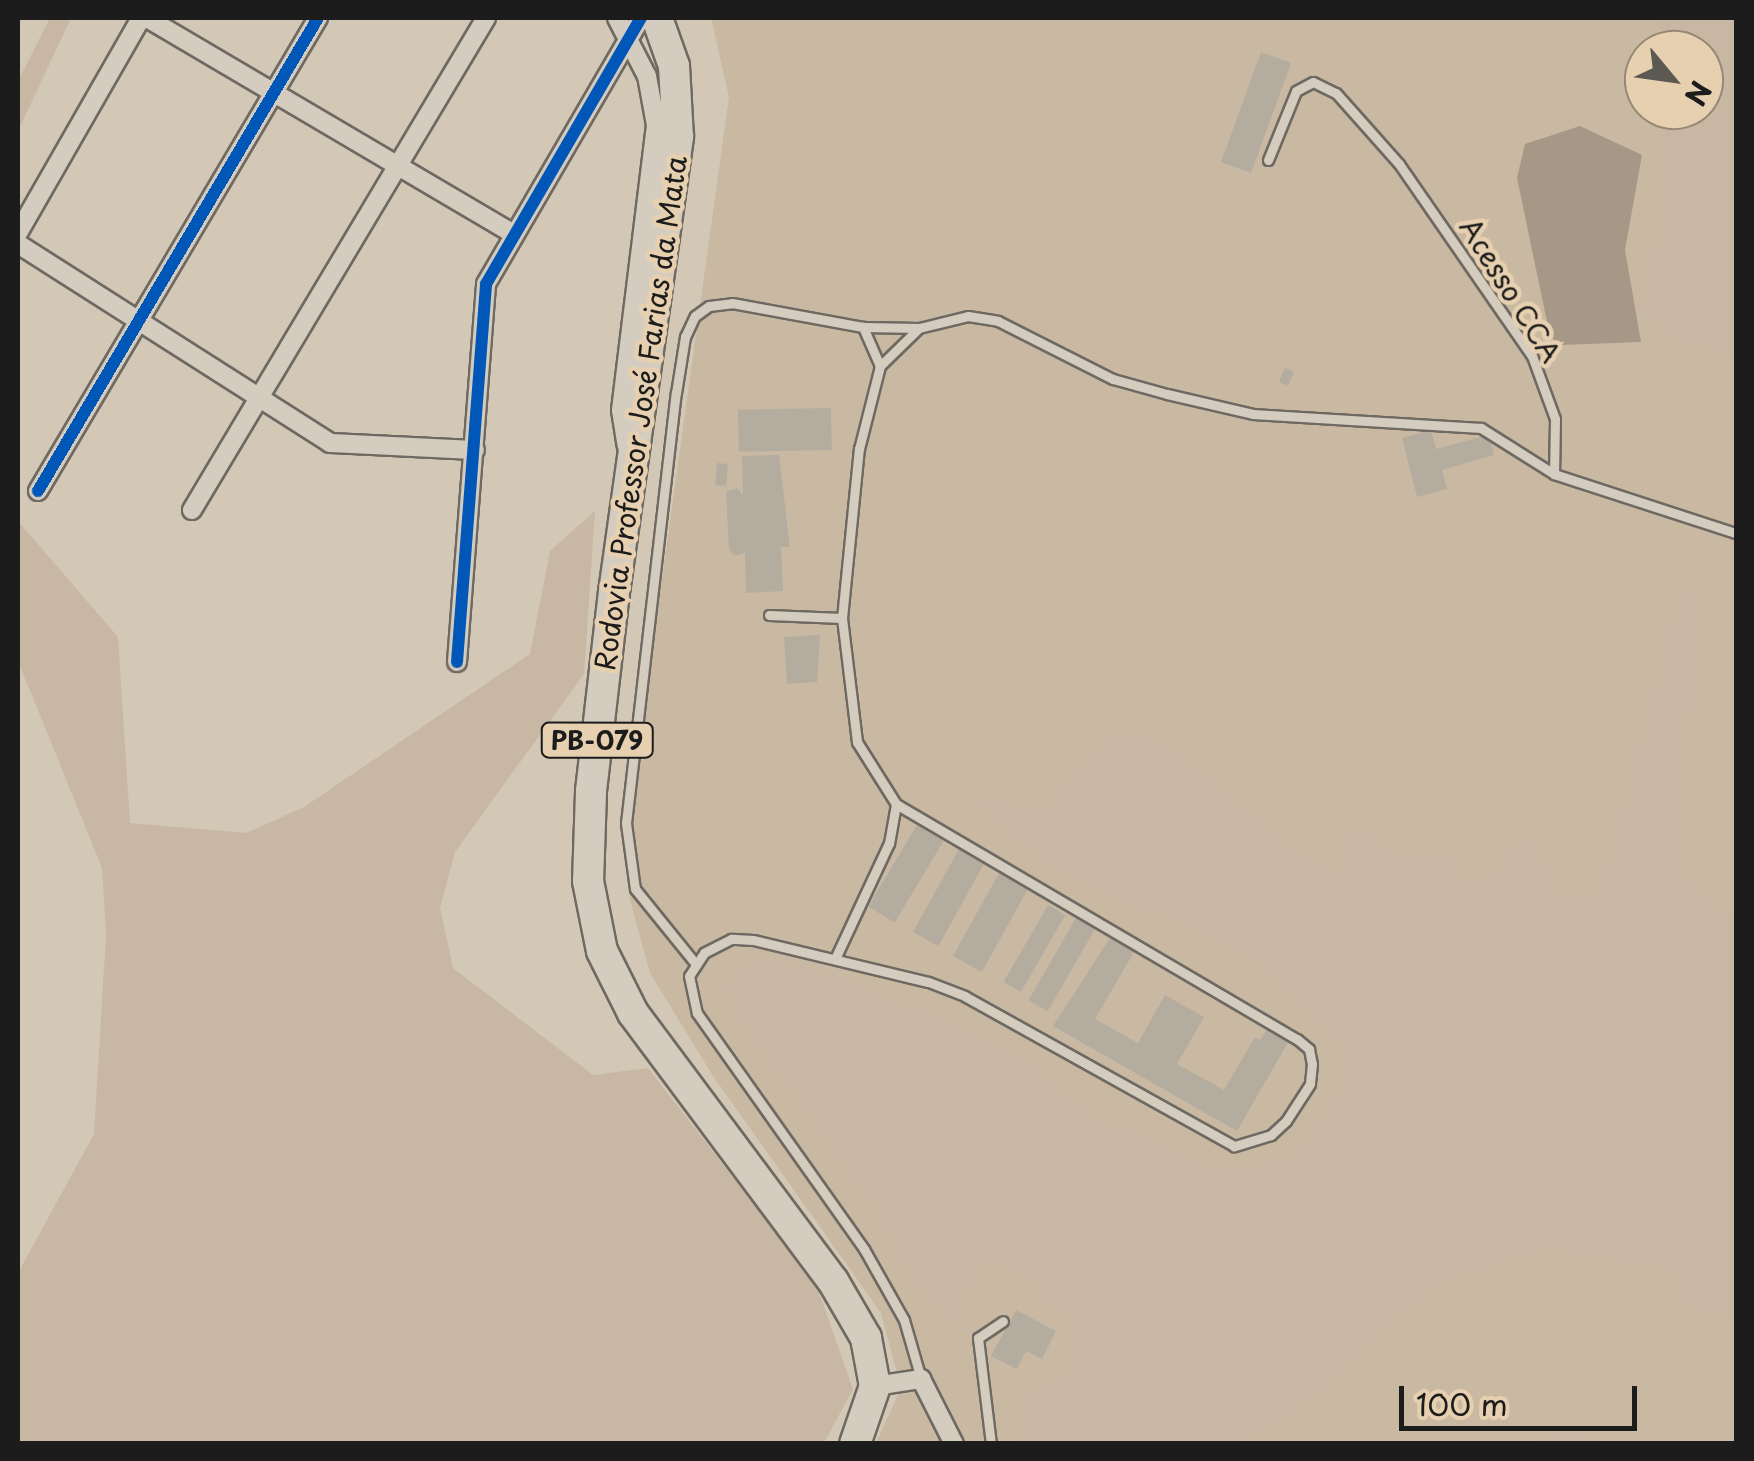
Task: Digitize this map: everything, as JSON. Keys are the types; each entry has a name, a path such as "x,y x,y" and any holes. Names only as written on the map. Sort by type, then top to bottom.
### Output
{"main road":[{"name":"Rodovia Professor José Farias da Mata","path":"657,18 674,66 678,137 632,461 590,808 588,881 602,951 633,1012 833,1281 866,1338 875,1386"},
{"path":"855,1444 875,1386"}],"street":[{"path":"18,233 38,192 144,18 514,234"},
{"path":"38,491 318,18"},
{"path":"192,510 486,18"},
{"path":"617,18 648,76 656,124 621,410 632,461"},
{"path":"457,662 486,284 641,18"},
{"path":"18,202 38,192"},
{"path":"18,244 344,447 475,450"},
{"path":"875,1386 921,1379 954,1444"}],"lane":[{"name":"Acesso CCA","path":"1268,160 1296,91 1314,82 1336,93 1400,164 1532,356 1555,419 1554,474"},
{"path":"695,962 635,889 626,824 685,337 709,306 732,303 864,327 919,328"},
{"path":"921,1379 904,1320 864,1248 697,1013 689,992 695,962 731,939 834,959 965,996 1234,1146 1270,1134 1298,1108 1310,1084 1309,1049 896,804 857,742 842,618 859,449 880,366 919,328 942,318 998,321 1113,379 1253,414 1481,428 1554,474 1736,533"},
{"path":"864,327 880,366"},
{"path":"769,615 842,618"},
{"path":"834,959 888,843 896,804"},
{"path":"991,1444 978,1338 1003,1321"}],"shaded area":[{"path":"50,18 71,18 18,131 18,81"},
{"path":"711,18 1736,18 1736,1443 876,1443 901,1388 881,1313 713,1076 650,973 630,900 632,795 729,97"},
{"path":"1657,18 1736,18 1736,361 1664,337 1638,308 1654,220 1656,130 1724,130 1724,30 1657,30"},
{"path":"1580,126 1642,155 1625,250 1641,342 1560,345 1550,336 1517,178 1525,144"},
{"path":"595,511 584,674 455,852 440,908 453,968 593,1075 648,1068 816,1284 853,1389 824,1443 18,1443 18,1273 94,1134 106,935 102,868 18,661 18,521 118,637 130,823 246,833 304,807 530,654 550,551"},
{"path":"1708,563 1683,840 1692,874 1719,911 1736,915 1736,1318 1707,1320 1683,1306 1671,1273 1547,1250 1439,1287 1302,1411 1234,1443 1013,1443 1020,1396 1068,1367 1065,1324 1023,1281 983,1262 961,1333 910,1289 867,1205 730,1016 719,987 728,961 779,960 862,981 1029,1057 1093,1111 1217,1169 1272,1159 1298,1148 1329,1099 1339,1073 1333,1042 1244,959 1041,865 956,791 1041,805 1099,741 1128,728 1187,754 1312,860 1338,870 1341,839 1362,819 1402,857 1459,853 1472,880 1496,866 1511,841 1538,837 1566,892 1595,892 1669,609"},
{"path":"1584,1429 1606,1443 1532,1443 1553,1432"}],"building":[{"path":"1261,52 1291,63 1251,173 1221,162"},
{"path":"1285,368 1294,372 1288,386 1279,382"},
{"path":"831,408 832,450 739,452 738,410"},
{"path":"1431,430 1436,449 1489,435 1494,455 1442,470 1447,489 1417,497 1402,438"},
{"path":"779,455 790,547 781,547 783,591 746,593 745,553 734,556 729,549 726,492 737,488 743,495 742,456"},
{"path":"717,463 728,464 726,486 715,485"},
{"path":"820,635 817,682 787,684 784,637"},
{"path":"917,825 944,841 895,922 868,906"},
{"path":"959,849 984,863 938,946 913,932"},
{"path":"999,873 1028,889 982,972 953,956"},
{"path":"1048,905 1065,915 1021,992 1004,982"},
{"path":"1076,918 1095,929 1048,1011 1028,1000"},
{"path":"1110,938 1134,952 1095,1019 1138,1043 1165,995 1204,1017 1177,1064 1224,1090 1255,1037 1260,1040 1268,1027 1290,1039 1237,1131 1053,1026"},
{"path":"1016,1310 1056,1331 1042,1359 1026,1351 1017,1369 991,1356"}],"cycle path":[{"path":"38,491 318,18"},
{"path":"457,662 486,284 641,18"}]}
